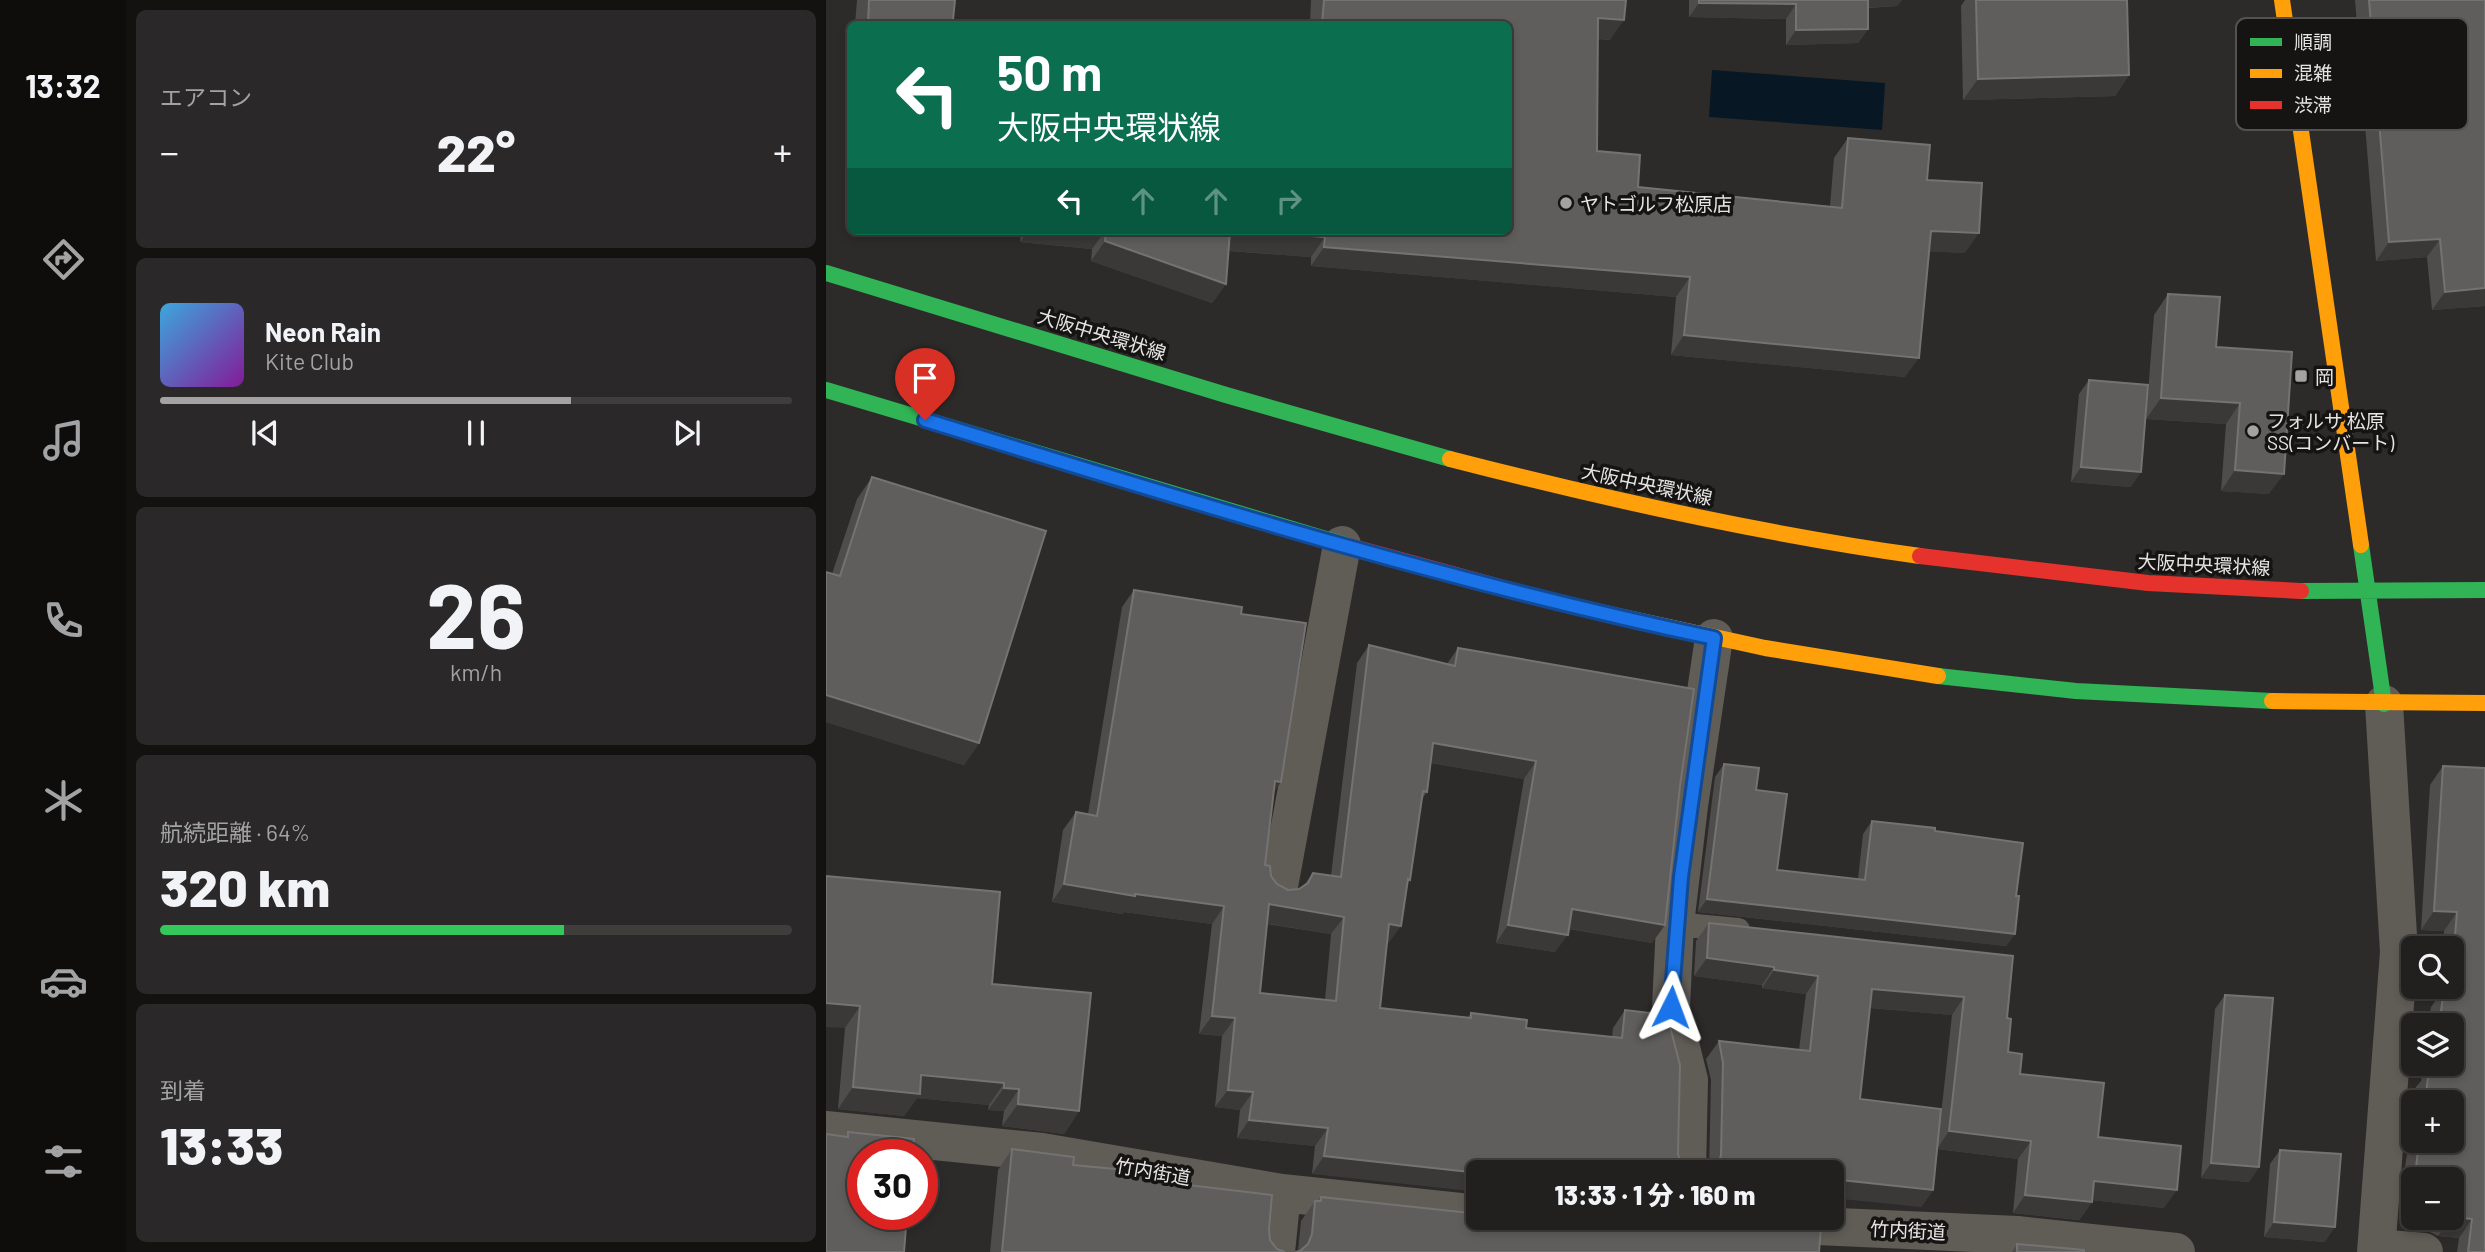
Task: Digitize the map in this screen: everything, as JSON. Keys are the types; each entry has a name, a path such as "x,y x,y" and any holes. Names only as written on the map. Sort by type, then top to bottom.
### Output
{"main road":[{"path":"2282,0 2285,18"},
{"path":"2301,130 2384,704"},
{"name":"大阪中央環状線","path":"826,273 1438,455 1642,505 1759,529 1900,554 2187,587 2369,591 2485,590"},
{"path":"826,390 1342,545 1487,585 1623,619 1714,638 1939,676 2087,692 2240,701 2485,703"}],"street":[{"path":"1279,886 1342,545"},
{"path":"1687,1160 1689,1080 1671,1007 1675,924 1714,638"},
{"path":"2384,704 2399,952 2376,1250 2424,1252"},
{"name":"竹内街道","path":"826,1130 1042,1152 1282,1193 1466,1213"},
{"path":"1276,1252 1282,1193"},
{"name":"竹内街道","path":"1838,1230 2176,1252"}],"lane":[{"path":"1675,924 1756,933"}],"water":[{"path":"1712,70 1885,83 1882,130 1709,117"}],"building":[{"path":"869,0 955,0 953,20 969,21 868,21"},
{"path":"1324,0 1626,0 1624,20 1598,18 1597,151 1640,155 1638,187 1842,208 1848,138 1930,145 1927,180 1982,183 1979,233 1931,231 1919,358 1684,335 1690,277 1324,247 1325,237 1297,235 1512,235 1512,21 1322,21"},
{"path":"1699,0 1868,0 1868,29 1796,30 1796,4 1699,3"},
{"path":"1976,0 2127,0 2129,75 1978,79"},
{"path":"2369,0 2485,0 2485,288 2445,292 2440,239 2389,242 2380,130 2468,130 2468,18 2370,18"},
{"path":"1106,235 1230,235 1226,284 1105,241"},
{"path":"2168,294 2220,297 2216,347 2292,352 2284,474 2235,470 2240,403 2161,398"},
{"path":"2089,380 2148,385 2141,472 2081,467"},
{"path":"872,477 1046,531 979,743 826,695 826,572 840,576"},
{"path":"1134,590 1242,607 1241,614 1306,623 1281,782 1275,781 1265,865 1270,866 1271,876 1277,884 1288,890 1299,889 1308,883 1313,873 1341,877 1369,645 1455,666 1458,648 1694,689 1665,925 1572,909 1568,935 1508,925 1536,761 1433,743 1427,792 1423,791 1401,926 1389,924 1380,1008 1471,1018 1471,1013 1527,1020 1526,1028 1622,1038 1625,1010 1667,1015 1680,1065 1680,1160 1466,1160 1466,1172 1324,1156 1328,1128 1249,1120 1253,1092 1228,1090 1235,1018 1212,1016 1224,906 1135,896 1064,884 1076,812 1097,816","holes":["1269,904 1344,917 1336,1001 1260,993"]},
{"path":"1724,764 1759,768 1756,790 1787,794 1777,870 1865,880 1872,821 1935,828 1935,831 2023,843 2016,896 2019,896 2015,934 1707,899"},
{"path":"2443,766 2485,768 2485,1252 2468,1252 2472,1219 2464,1218 2464,1167 2416,1167 2418,1153 2464,1153 2464,1090 2426,1090 2428,1076 2464,1076 2464,1013 2441,1013 2443,999 2464,999 2464,936 2455,936 2457,912 2434,911"},
{"path":"826,876 1000,892 992,984 1091,993 1079,1111 1018,1104 1019,1089 1004,1088 1004,1083 921,1075 920,1094 853,1087 860,1006 826,1003"},
{"path":"1709,923 2013,956 2007,1018 2011,1019 2008,1052 2022,1054 2020,1074 2104,1083 2098,1137 2181,1146 2177,1190 2094,1181 2092,1202 2025,1195 2031,1141 1949,1131 1964,997 1872,989 1860,1099 1941,1109 1933,1190 1844,1180 1844,1160 1720,1160 1723,1063 1719,1041 1810,1051 1818,976 1707,958"},
{"path":"2225,995 2273,998 2259,1167 2211,1163"},
{"path":"848,1132 914,1139 847,1139 847,1230 906,1230 904,1252 826,1252 826,1134 848,1137"},
{"path":"1012,1149 1074,1157 1073,1165 1147,1172 1146,1180 1272,1195 1270,1240 1277,1249 1285,1252 1002,1252"},
{"path":"2280,1150 2341,1154 2335,1227 2274,1222"},
{"path":"1321,1197 1466,1213 1466,1230 1821,1230 1819,1252 1295,1252 1308,1244 1312,1234 1315,1201 1321,1201"},
{"path":"2017,1244 2084,1250 2084,1252 2017,1252"}],"traffic: fast":[{"path":"826,273 1226,395 1450,459"},
{"path":"826,390 1349,546"},
{"path":"2361,545 2384,704"},
{"path":"2301,591 2485,590"},
{"path":"1938,676 2076,691 2272,701"}],"traffic: slow":[{"path":"2282,0 2285,18"},
{"path":"2301,130 2361,545"},
{"path":"1450,459 1684,514 1920,556"},
{"path":"1559,603 1765,648 1938,676"},
{"path":"2272,701 2485,703"}],"traffic: jam":[{"path":"1349,546 1559,603"},
{"path":"1920,556 2148,583 2301,591"}],"place":[{"name":"ヤトゴルフ松原店","path":"1566,203"},
{"name":"岡","path":"2301,376"},
{"name":"フォルサ 松原 SS(コンバート)","path":"2253,431"}],"route":[{"path":"925,420 1342,545 1623,619 1714,638 1675,924 1671,1007"}]}
